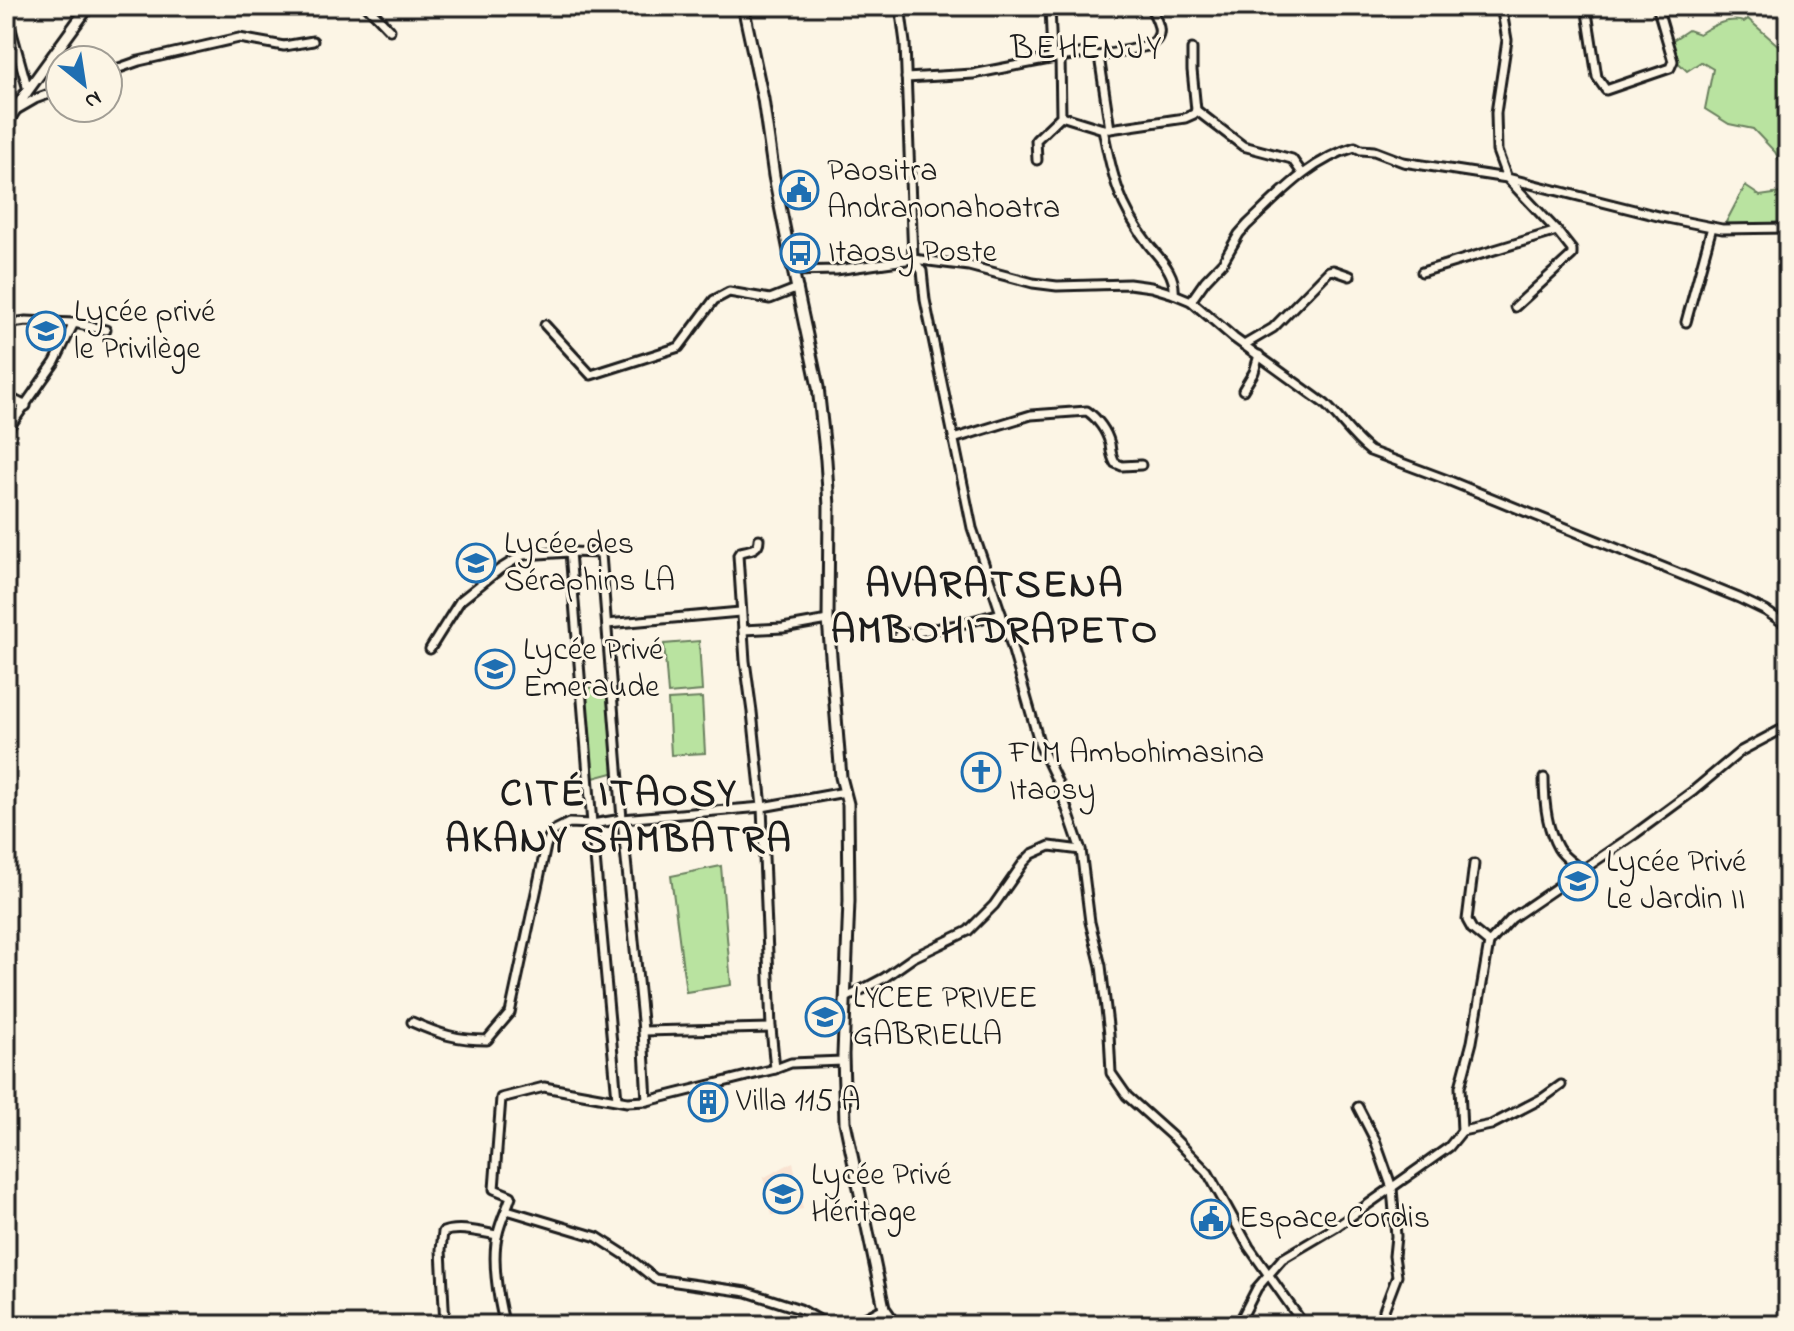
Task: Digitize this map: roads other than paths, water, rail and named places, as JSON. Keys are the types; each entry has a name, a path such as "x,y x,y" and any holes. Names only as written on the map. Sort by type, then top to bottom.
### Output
{"street":[{"path":"6,124 89,6"},
{"path":"367,6 390,30"},
{"path":"743,6 763,99 774,176 818,387 829,506 828,620 841,777 848,804 849,887 843,1061 845,1122 884,1308 896,1325"},
{"path":"900,6 905,43 913,259 922,271 925,300 972,528 1040,745 1058,783 1081,850 1090,922 1101,966 1111,1073 1127,1096 1208,1173 1249,1247 1304,1325"},
{"path":"1050,6 1061,116"},
{"path":"906,78 973,74 1085,53 1099,56 1148,46 1154,43 1160,32 1150,6"},
{"path":"1501,6 1507,40 1496,113 1497,151 1507,178 1572,250 1572,255 1515,307"},
{"path":"1586,6 1597,77 1606,90 1670,68 1673,61 1657,6"},
{"path":"6,11 28,90"},
{"path":"124,66 239,38 284,46 313,41"},
{"path":"1061,116 1106,129 1185,118 1194,114 1192,49"},
{"path":"1099,56 1106,129 1117,191 1138,231 1169,271 1175,286 1174,294"},
{"path":"16,110 44,96"},
{"path":"1196,110 1243,146 1292,159 1302,173"},
{"path":"1037,160 1036,140 1061,116"},
{"path":"1191,301 1223,262 1239,234 1302,173 1321,160 1355,147 1403,162 1507,178 1722,229 1788,228"},
{"path":"1686,322 1712,227"},
{"path":"1422,272 1557,231"},
{"path":"793,271 836,270 913,259 969,266 1033,283 1081,286 1129,284 1174,294 1191,301 1244,345 1325,404 1359,443 1370,451 1739,598 1788,626"},
{"path":"1244,345 1273,328 1325,273 1333,270 1350,276"},
{"path":"545,325 591,375 679,347 714,300 729,292 770,299 798,288"},
{"path":"6,320 12,323 74,323 106,330"},
{"path":"6,432 55,362 74,323"},
{"path":"1243,390 1254,372 1259,355"},
{"path":"6,396 26,406"},
{"path":"953,439 1031,415 1081,410 1091,413 1102,426 1115,463 1122,466 1141,465"},
{"path":"759,539 757,548 738,555 740,612 762,807 775,1069"},
{"path":"570,552 617,1099"},
{"path":"430,649 460,601 523,555 601,554 647,1101"},
{"path":"607,624 740,612"},
{"path":"899,635 958,625 1001,613"},
{"path":"743,630 791,627 828,620"},
{"path":"1462,1131 1460,1087 1472,1042 1489,943 1512,918 1692,792 1741,751 1788,726"},
{"path":"1544,778 1544,802 1559,850 1582,871"},
{"path":"412,1022 438,1034 466,1040 487,1040 510,1013 549,838 555,830 569,823 592,824 762,807 845,792"},
{"path":"846,998 884,978 914,957 968,931 994,905 1032,854 1050,846 1081,850"},
{"path":"1474,864 1467,920 1472,929 1489,943"},
{"path":"643,1031 771,1028"},
{"path":"504,1322 498,1298 497,1235 511,1196 494,1189 501,1098 544,1087 627,1102 647,1101 791,1063 843,1061"},
{"path":"1238,1325 1257,1288 1282,1259 1392,1188 1449,1147 1462,1131 1491,1125 1561,1085"},
{"path":"1358,1107 1375,1140 1392,1188 1397,1276 1384,1310 1383,1325"},
{"path":"507,1210 597,1237 655,1279 747,1292 800,1309 830,1325 863,1319 884,1308"},
{"path":"445,1325 443,1232 459,1229 497,1235"}],"place":[{"name":"Paositra Andranonahoatra","path":"799,190"},
{"name":"Itaosy Poste","path":"800,253"},
{"name":"Lycée privé le Privilège","path":"46,331"},
{"name":"Lycée des Séraphins LA","path":"476,563"},
{"name":"Lycée Privé Emeraude","path":"495,669"},
{"name":"FLM Ambohimasina Itaosy","path":"981,772"},
{"name":"Lycée Privé Le Jardin II","path":"1578,881"},
{"name":"LYCEE PRIVEE GABRIELLA","path":"825,1017"},
{"name":"Villa 115 A","path":"708,1102"},
{"name":"Lycée Privé Héritage","path":"783,1194"},
{"name":"Espace Cordis","path":"1211,1219"}],"district":[{"name":"BEHENJY","path":"1087,50"},
{"name":"AVARATSENA AMBOHIDRAPETO","path":"995,609"},
{"name":"CITÉ ITAOSY AKANY SAMBATRA","path":"619,818"}]}
